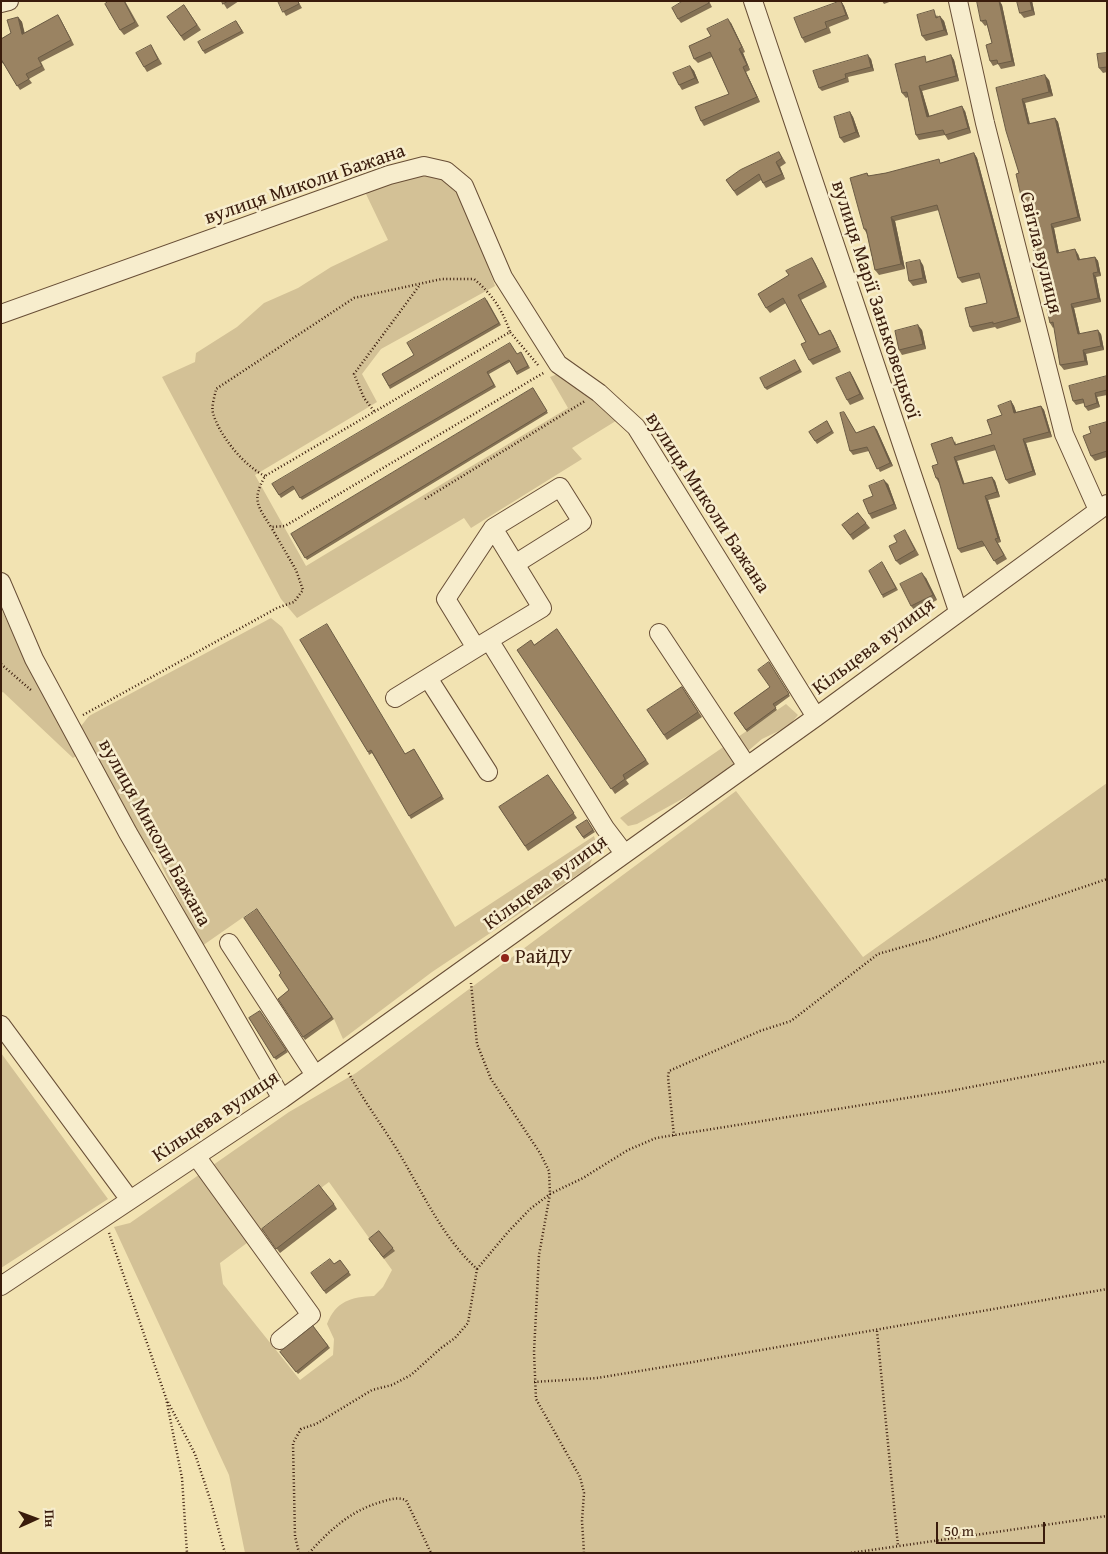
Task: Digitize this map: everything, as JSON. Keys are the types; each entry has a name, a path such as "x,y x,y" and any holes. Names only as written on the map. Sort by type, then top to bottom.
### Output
{"street":[{"path":"1,3 9,1"},
{"name":"вулиця Марії Заньковецької","path":"753,1 958,611"},
{"name":"Світла вулиця","path":"958,1 985,123 1064,434 1102,507"},
{"name":"вулиця Миколи Бажана","path":"1,314 389,175 424,166 446,171 464,186 503,277 552,367 599,393 636,427 816,717"},
{"path":"515,564 582,522 560,487 493,528 446,599 483,644 605,828 624,853"},
{"name":"Кільцева вулиця","path":"1,1286 282,1099 340,1058 816,717 1102,507"},
{"path":"395,698 542,608 493,528"},
{"name":"вулиця Миколи Бажана","path":"1,582 34,659 128,833 282,1099"},
{"path":"659,633 747,766"},
{"path":"428,678 488,772"},
{"path":"229,943 315,1075"},
{"path":"1,1024 130,1200"},
{"path":"196,1156 311,1315 280,1340"}],"path":[{"path":"265,476 254,471 231,448 212,412 216,389 354,298 442,279 474,278 491,294 504,314 510,332 528,355 552,367"},
{"path":"374,411 364,398 354,374 420,285"},
{"path":"72,727 85,712 277,608 294,602 303,590 296,570 257,506 256,491 265,476 510,332"},
{"path":"271,527 285,526 552,367"},
{"path":"425,499 599,393"},
{"path":"674,1136 668,1077 670,1071 760,1031 791,1021 878,954 931,939 1107,879"},
{"path":"472,962 472,1005 477,1044 491,1079 540,1153 549,1171 550,1194 539,1255 534,1382 536,1399 580,1476 584,1493 582,1521 584,1553"},
{"path":"340,1058 361,1096 399,1153 428,1205 462,1254 477,1269"},
{"path":"299,1553 294,1526 293,1443 301,1428 316,1424 372,1390 392,1385 411,1375 455,1338 468,1323 477,1269 530,1209 550,1194 583,1178 628,1150 656,1138 950,1092 1107,1061"},
{"path":"103,1218 128,1283 166,1398 182,1478 186,1553"},
{"path":"534,1382 597,1378 1107,1289"},
{"path":"877,1330 898,1546"},
{"path":"166,1398 195,1454 212,1502 225,1553"},
{"path":"309,1553 330,1530 349,1515 398,1497 406,1500 431,1553"},
{"path":"851,1553 1107,1516"}],"shaded area":[{"path":"426,171 445,177 460,189 495,286 381,349 362,374 377,402 255,475 306,566 568,408 550,377 560,373 619,419 572,448 582,459 471,528 464,518 297,618 281,599 162,377 195,362 196,353 237,327 264,303 298,288 331,267 388,240 366,194 358,194"},
{"path":"1,609 76,756 73,758 3,692 1,693"},
{"path":"271,618 282,627 455,927 594,836 597,846 589,867 432,972 343,1039 334,1019 259,911 255,909 202,946 162,867 158,855 145,847 81,726 89,716"},
{"path":"786,704 798,715 789,726 762,739 721,774 693,793 637,824 628,826 620,818"},
{"path":"1107,783 1107,1553 245,1553 229,1475 114,1227 130,1223 289,1112 356,1073 736,791 863,957","holes":["329,1182 392,1270 383,1287 374,1296 351,1299 335,1310 327,1324 334,1339 333,1355 300,1380 223,1284 220,1263"]},
{"path":"1,1053 108,1199 1,1268"}],"building":[{"path":"109,1 124,1 135,22 120,30 105,4"},
{"path":"278,1 298,1 299,4 283,12"},
{"path":"683,1 708,1 709,3 678,19 672,8"},
{"path":"841,1 846,15 825,22 827,28 802,38 794,18"},
{"path":"977,1 999,1 1012,61 998,64 997,60 990,61 986,45 992,43 986,20 981,21"},
{"path":"1017,1 1030,1 1032,10 1020,13"},
{"path":"184,5 197,25 181,36 167,17"},
{"path":"934,10 936,18 940,16 944,30 922,36 917,15"},
{"path":"58,15 71,40 38,58 42,66 26,74 29,79 17,86 1,59 1,39 11,33 7,20 18,17 22,34"},
{"path":"728,19 742,47 739,49 747,65 743,67 757,97 701,121 695,107 729,94 710,52 694,59 689,46 711,36 707,29"},
{"path":"236,21 242,31 203,51 198,42"},
{"path":"151,45 158,59 144,67 136,53"},
{"path":"1107,53 1107,67 1099,68 1097,54"},
{"path":"868,55 871,67 845,74 846,78 819,88 813,71"},
{"path":"951,55 956,76 919,86 927,117 962,106 968,128 945,135 943,130 916,135 907,92 902,93 895,64 925,56 926,62"},
{"path":"690,66 695,78 679,85 673,73"},
{"path":"1045,75 1049,92 1022,99 1028,124 1055,118 1078,217 1051,224 1057,253 1075,249 1078,260 1095,257 1098,272 1093,273 1098,298 1071,304 1078,334 1098,330 1101,346 1083,350 1085,361 1060,365 1053,322 1050,323 1016,174 1019,173 1006,131 996,88"},
{"path":"850,112 856,132 840,138 834,117"},
{"path":"779,152 782,158 776,162 782,174 763,183 759,174 734,191 726,180 740,170"},
{"path":"974,153 1018,317 993,324 993,322 970,327 965,308 987,303 985,295 979,273 958,278 937,205 891,217 901,264 875,270 866,229 864,229 850,178 867,173 868,176 886,173 939,159 940,163"},
{"path":"812,258 824,282 798,295 819,335 830,330 838,347 809,360 801,344 806,342 783,298 766,308 758,294 789,275 786,271"},
{"path":"920,260 923,278 909,281 906,263"},
{"path":"485,298 499,323 389,386 382,374 414,355 407,343"},
{"path":"918,325 923,344 899,350 895,331"},
{"path":"510,343 517,354 521,352 528,366 516,372 509,360 487,372 494,385 300,498 293,486 279,495 272,484"},
{"path":"795,360 800,370 765,388 760,378"},
{"path":"850,372 860,394 847,400 836,378"},
{"path":"1107,376 1107,390 1095,393 1097,403 1085,407 1083,399 1073,401 1069,386"},
{"path":"533,388 547,411 305,558 291,534"},
{"path":"1011,401 1014,413 1041,406 1049,432 1023,439 1033,471 1006,480 994,445 954,457 963,484 992,477 997,492 985,496 998,538 995,539 1004,555 994,561 982,541 958,549 938,478 936,478 932,466 938,464 931,444 952,437 955,445 992,434 987,420 1002,415 998,406"},
{"path":"844,412 856,433 874,426 890,463 877,469 867,447 850,451 840,413"},
{"path":"827,421 832,431 815,441 809,432"},
{"path":"1107,422 1107,451 1091,456 1083,436 1091,433 1089,427"},
{"path":"884,480 894,504 869,514 863,500 873,496 869,486"},
{"path":"858,513 866,523 850,535 842,525"},
{"path":"905,530 915,550 896,561 889,546 897,542 894,536"},
{"path":"882,562 896,588 882,595 869,571"},
{"path":"922,573 933,595 911,606 900,584"},
{"path":"327,624 405,754 414,749 442,796 409,816 371,750 368,752 300,640"},
{"path":"557,629 646,760 623,775 625,779 611,789 517,650 531,640 534,645"},
{"path":"769,662 789,694 773,704 776,708 746,730 734,713 770,687 758,670"},
{"path":"682,687 698,712 664,735 647,710"},
{"path":"548,775 574,813 525,846 499,807"},
{"path":"587,820 593,830 583,837 576,827"},
{"path":"257,909 332,1017 303,1037 278,999 289,990 279,975 281,973 244,918"},
{"path":"260,1011 286,1050 274,1058 249,1018"},
{"path":"319,1185 334,1204 276,1249 262,1229"},
{"path":"379,1231 393,1248 383,1257 369,1239"},
{"path":"330,1259 334,1264 340,1260 349,1272 324,1291 311,1273"},
{"path":"313,1326 328,1346 296,1372 280,1352"}],"place":[{"name":"РайДУ","path":"505,958"}]}
